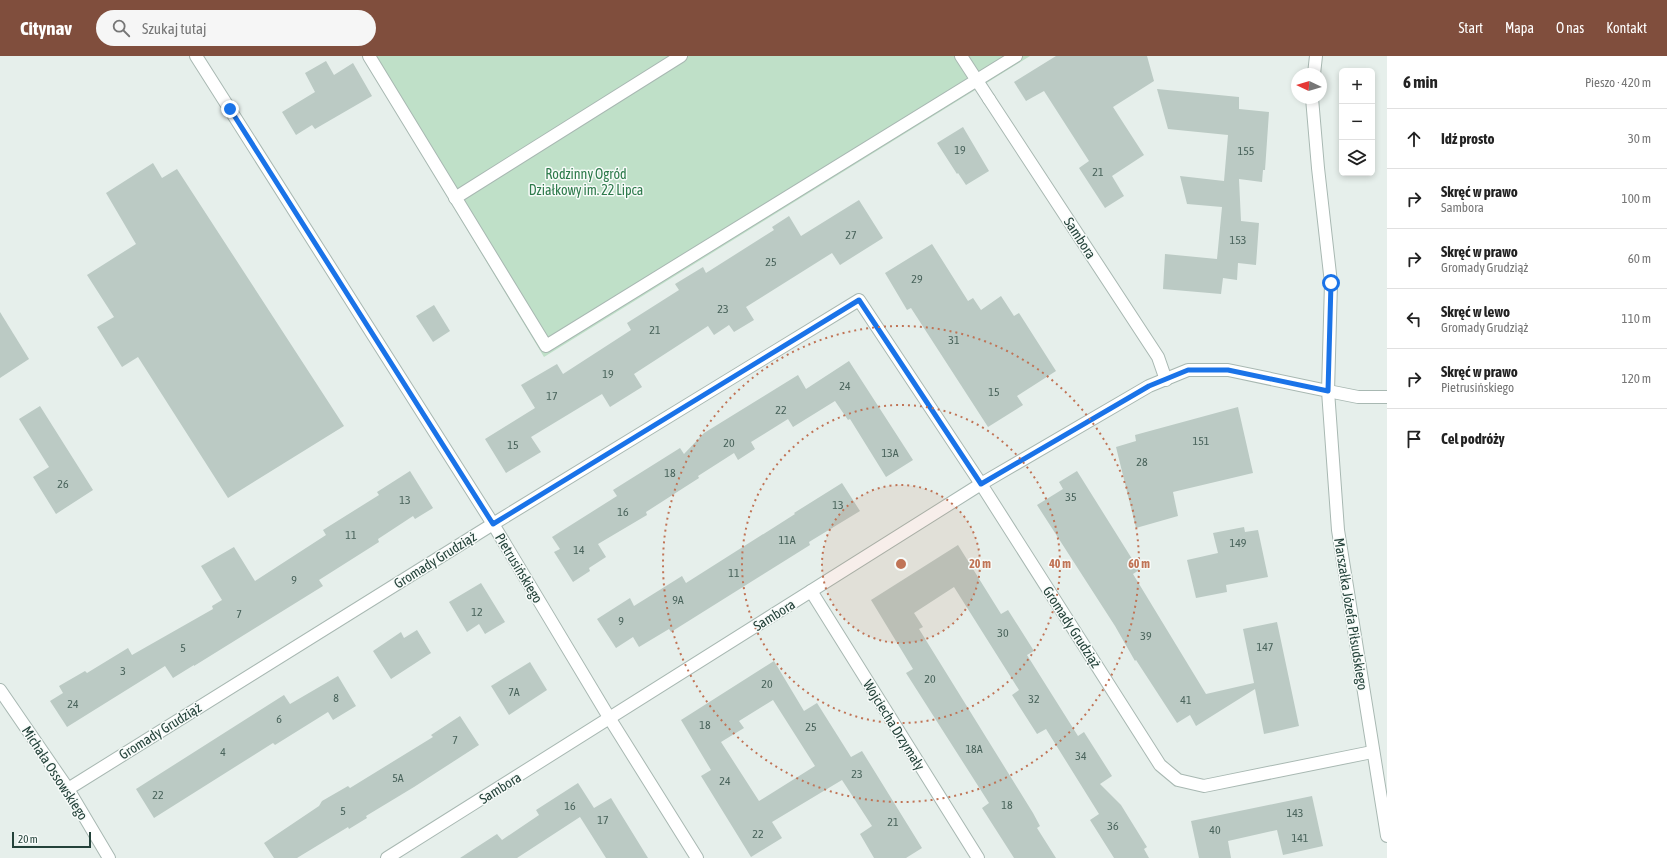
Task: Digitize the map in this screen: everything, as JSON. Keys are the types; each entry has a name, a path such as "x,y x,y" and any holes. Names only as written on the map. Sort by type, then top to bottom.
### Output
{"street":[{"name":"Pietrusińskiego","path":"196,56 493,524 610,719 698,858"},
{"path":"369,56 546,346 1016,56"},
{"path":"455,198 681,56"},
{"name":"Sambora","path":"961,56 1158,357 1166,380"},
{"path":"1315,68 1316,56"},
{"name":"Marszałka Józefa Piłsudskiego","path":"1313,104 1331,283 1328,391 1338,530 1372,752 1387,836"},
{"name":"Gromady Grudziąż","path":"68,789 493,524 859,300 981,484 1160,765 1178,780 1204,786 1372,752"},
{"name":"Sambora","path":"395,856 981,484 1149,386 1188,370 1228,370 1358,397 1387,397"},
{"name":"Wojciecha Drzymały","path":"811,591 978,858"},
{"name":"Michała Ossowskiego","path":"0,690 68,789 109,858"}],"green space":[{"name":"Rodzinny Ogród Działkowy im. 22 Lipca","path":"362,56 1030,56 544,357"}],"building":[{"path":"1056,56 1147,56 1154,81 1113,107 1144,155 1112,176 1124,196 1105,208 1079,168 1089,161 1044,91 1026,101 1014,82"},
{"path":"326,61 334,75 353,63 372,96 315,129 312,125 296,135 282,112 315,92 305,73"},
{"path":"1157,89 1239,97 1239,109 1269,112 1265,170 1263,170 1262,182 1239,179 1241,221 1259,223 1256,265 1238,263 1237,280 1223,278 1221,294 1163,289 1165,254 1217,259 1222,207 1187,204 1180,176 1224,181 1228,135 1168,129"},
{"path":"963,127 989,171 966,185 937,143"},
{"path":"153,163 162,178 177,169 344,426 228,498 138,357 122,367 97,327 114,317 87,275 136,244 106,193"},
{"path":"859,200 883,238 840,265 832,253 746,307 754,320 734,332 729,325 714,335 708,326 634,374 642,387 610,407 602,394 531,437 541,452 506,473 485,439 535,408 521,385 557,364 563,374 631,330 627,323 679,290 675,284 703,267 706,273 774,230 772,227 789,216 801,236"},
{"path":"932,244 968,301 973,298 981,310 1001,296 1014,316 1019,313 1056,371 1017,396 1023,405 988,427 911,308 907,310 885,273"},
{"path":"434,305 450,331 433,342 416,316"},
{"path":"0,312 29,359 0,378"},
{"path":"849,361 913,460 886,477 850,419 848,420 835,401 793,427 788,419 751,442 755,449 738,460 734,453 698,476 699,478 646,512 647,515 598,544 606,557 589,568 590,571 573,582 554,552 560,549 552,537 617,496 613,490 680,448 684,454 704,433 798,375 806,389"},
{"path":"40,406 93,490 56,514 33,477 49,467 19,419"},
{"path":"1238,407 1253,473 1173,492 1178,516 1136,528 1116,447 1136,441 1135,435"},
{"path":"410,471 433,508 415,519 413,516 378,539 379,542 319,580 323,586 194,666 173,678 165,666 67,727 50,701 63,693 59,686 85,671 87,673 128,648 132,655 213,609 212,606 222,600 201,566 234,547 255,581 326,535 323,530 379,495 377,492"},
{"path":"1077,471 1139,570 1133,574 1206,694 1254,683 1243,629 1277,622 1299,726 1264,734 1255,689 1196,726 1190,715 1177,723 1136,660 1135,661 1115,626 1037,505 1063,489 1059,482"},
{"path":"842,483 860,511 809,542 810,545 671,632 669,629 639,647 633,637 616,648 597,619 630,598 634,606 682,576 686,583"},
{"path":"1244,527 1245,532 1258,530 1268,577 1226,585 1227,592 1196,598 1187,560 1218,553 1213,533"},
{"path":"958,545 1001,614 1008,610 1034,651 1027,655 1078,736 1084,732 1112,776 1100,784 1121,805 1147,847 1144,849 1149,858 1114,858 1090,820 1099,814 1046,729 1037,734 1012,695 1019,690 954,587 914,613 923,627 919,629 1033,813 1040,826 1037,828 1056,858 1014,858 982,808 989,803 906,673 913,669 871,600"},
{"path":"481,583 505,622 485,634 479,624 467,632 449,602"},
{"path":"417,630 431,653 391,679 373,651 401,632 404,638"},
{"path":"774,661 804,711 817,703 851,757 862,751 922,848 906,858 874,858 860,834 872,826 842,780 772,822 782,838 751,857 701,776 711,770 681,720","holes":["773,700 815,766 759,801 721,742 744,728 739,721"]},
{"path":"530,662 547,690 509,715 491,686"},
{"path":"338,676 356,706 333,720 328,712 275,745 273,743 154,818 136,789 284,695 290,704"},
{"path":"460,716 479,745 366,816 367,818 349,829 348,827 297,858 274,858 264,843 319,806 322,801 348,786 350,788 433,737 431,735"},
{"path":"578,783 594,808 611,798 648,858 606,858 580,817 517,858 460,858 497,834 502,840 539,815 536,810"},
{"path":"1312,796 1323,846 1283,855 1277,830 1228,841 1231,858 1199,858 1191,821"}],"route":[{"path":"230,109 335,277 493,524 859,300 981,484 1149,386 1188,370 1228,370 1328,391 1331,283"}]}
